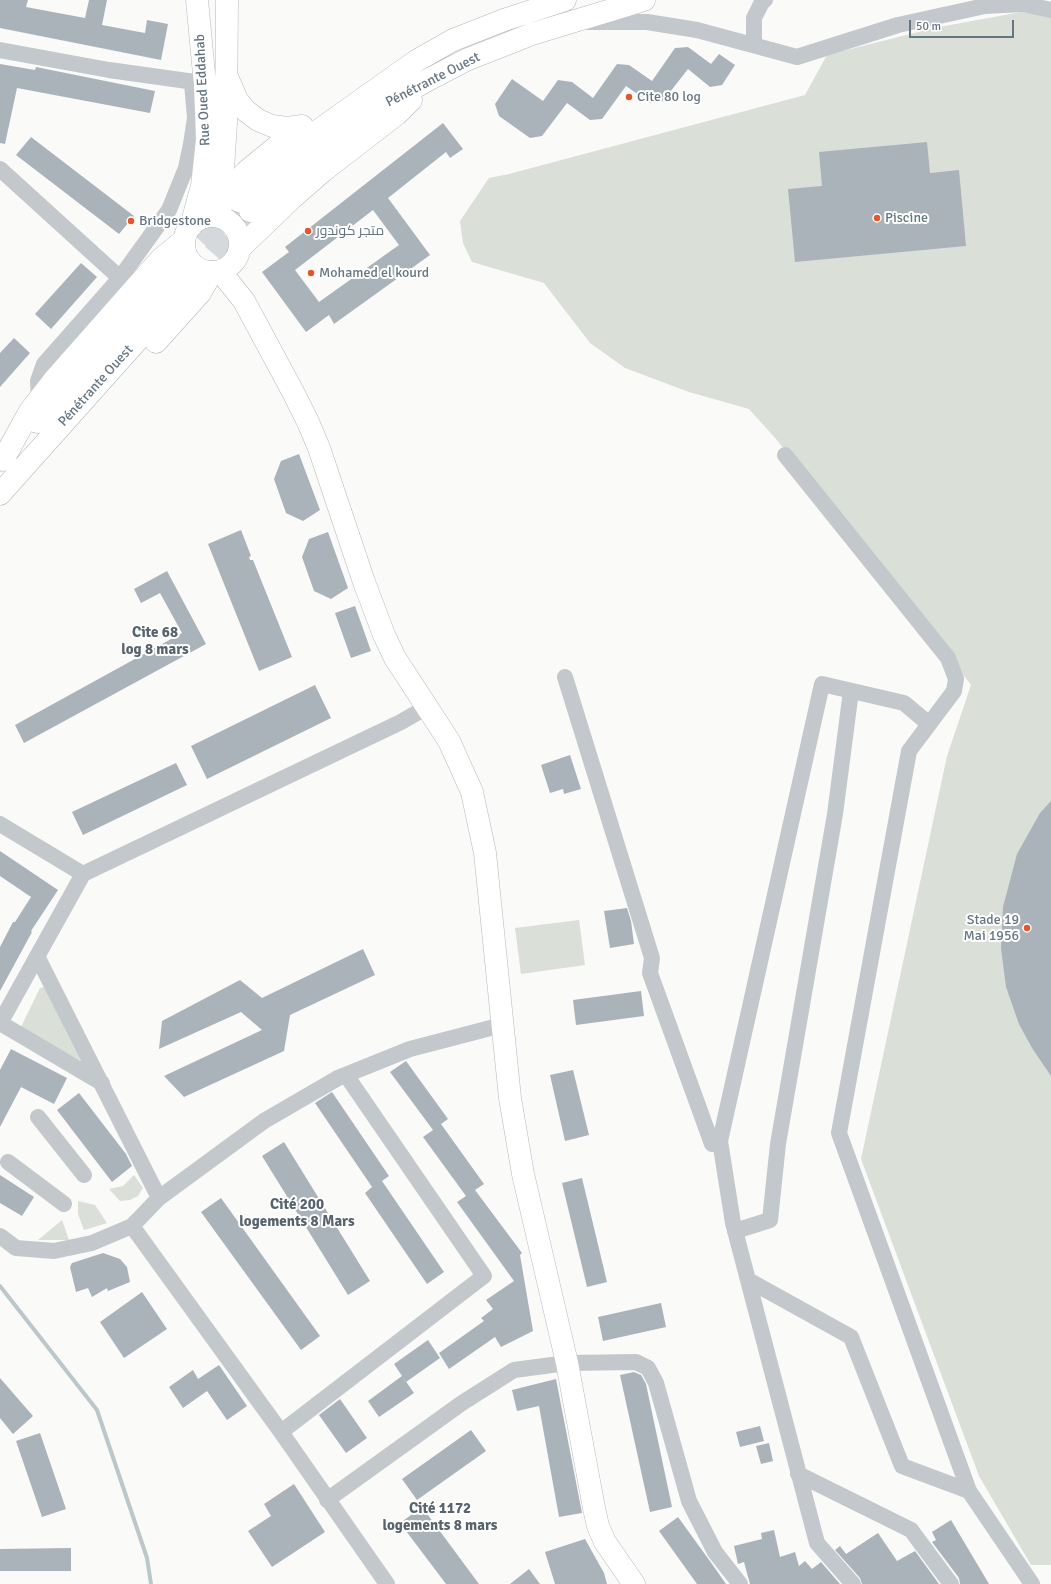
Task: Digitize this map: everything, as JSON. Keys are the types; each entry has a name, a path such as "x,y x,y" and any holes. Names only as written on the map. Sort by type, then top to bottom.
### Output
{"main road":[{"name":"Rue Oued Eddahab","path":"197,0 199,83 208,126 205,170 198,203 216,215"},
{"path":"1,461 20,427 39,398 153,268 168,253 216,215 226,141 227,0"},
{"name":"Pénétrante Ouest","path":"216,215 305,140 416,60 453,40 504,20 565,0"},
{"name":"Pénétrante Ouest","path":"216,215 315,153 348,127 424,82 466,60 532,34 644,0"},
{"path":"226,72 236,100 246,111 258,120 272,126 287,128 302,126"},
{"path":"378,86 344,100 302,126 247,171 216,215 184,248 191,262 197,268 216,271 230,265 262,225 323,171 405,107 424,82"},
{"path":"216,215 233,225 240,240 239,279 244,301"},
{"path":"216,271 244,301 294,392 311,428 364,582 384,635 395,658 448,741 472,792 485,853 510,1098 523,1174 567,1363 592,1501 598,1526 605,1542 634,1584"},
{"path":"24,467 51,449 80,425 195,300 216,271"},
{"name":"Pénétrante Ouest","path":"0,494 185,273 1,461"}],"street":[{"path":"754,45 754,18 765,0"},
{"path":"566,23 647,22 697,30 796,57 898,25 985,6 1023,4 1051,10"},
{"path":"0,50 109,70 199,83 186,168 169,210 120,278 44,364 38,381 39,398"},
{"path":"0,169 120,278"},
{"path":"785,455 948,658 956,679 954,691 909,751 839,1133 969,1491 1032,1584"},
{"path":"565,677 652,958 650,973 712,1144 720,1141"},
{"path":"853,1584 817,1543 735,1231 720,1141 822,684 904,703 929,724"},
{"path":"735,1231 770,1220 778,1144 835,814 851,691"},
{"path":"102,1083 0,1023 83,874 402,722 427,707"},
{"path":"0,824 83,874"},
{"path":"37,956 159,1198"},
{"path":"0,1236 16,1248 54,1251 92,1243 132,1226 159,1198 264,1121 338,1078 410,1049 502,1025"},
{"path":"281,1432 484,1276 346,1075"},
{"path":"38,1117 84,1175"},
{"path":"8,1162 64,1204"},
{"path":"132,1226 281,1432 387,1584"},
{"path":"748,1280 851,1337 902,1466 969,1491"},
{"path":"327,1500 462,1403 514,1370 567,1363 636,1362 648,1368 656,1383 689,1501 715,1552 740,1584"},
{"path":"798,1474 911,1530 951,1584"}],"shaded area":[{"path":"1021,12 1051,16 1051,1565 1031,1565 979,1476 861,1159 947,756 971,685 776,439 749,409 689,392 625,368 590,343 544,283 472,262 463,243 460,221 489,178 509,174 805,95 827,55 934,28"},
{"path":"579,920 585,965 521,974 515,928"},
{"path":"44,987 81,1061 20,1029 40,988"},
{"path":"134,1175 143,1188 138,1196 130,1200 120,1201 109,1189 123,1186"},
{"path":"78,1201 95,1205 107,1223 84,1230 78,1214"},
{"path":"62,1220 69,1240 38,1240"}],"building":[{"path":"0,0 28,0 26,7 85,18 89,0 107,0 102,25 145,33 147,20 168,24 161,60 0,28"},
{"path":"688,47 711,64 719,54 735,65 722,85 710,87 688,69 663,101 650,103 626,86 602,119 590,120 567,103 542,136 530,138 499,116 495,104 512,79 543,101 558,80 572,82 593,98 617,64 629,65 652,81 675,48"},
{"path":"0,64 35,70 36,67 155,91 150,113 17,88 5,144 0,143"},
{"path":"443,123 463,149 450,158 446,152 388,198 430,255 334,324 329,315 306,332 262,272 289,252 285,247","holes":["373,210 399,245 319,302 295,270"]},
{"path":"31,137 134,216 119,234 16,155"},
{"name":"Piscine","path":"927,142 930,173 959,170 966,246 795,262 788,189 822,186 819,152"},
{"path":"81,263 97,277 51,329 35,314"},
{"path":"14,338 30,353 0,387 0,353"},
{"path":"299,454 320,510 303,521 286,513 274,479 281,461"},
{"path":"241,530 251,556 249,557 250,560 253,560 292,657 259,671 208,544"},
{"path":"328,532 348,588 331,599 314,591 302,557 309,539"},
{"path":"167,571 206,644 24,743 15,725 182,633 160,593 141,603 134,589"},
{"path":"355,606 371,651 351,658 335,613"},
{"path":"315,685 331,718 207,779 191,746"},
{"path":"570,755 581,789 564,794 563,789 550,793 541,765"},
{"path":"176,763 187,785 83,835 72,812"},
{"name":"Stade 19 Mai 1956","path":"1051,801 1051,1076 1032,1048 1019,1024 1006,987 1001,948 1003,907 1017,854 1040,813"},
{"path":"0,851 58,890 31,931 32,932 0,991 0,947 13,922 15,922 31,897 0,876"},
{"path":"627,908 631,921 634,944 610,948 604,911"},
{"path":"363,949 375,975 290,1015 284,1051 184,1097 164,1076 262,1030 241,1012 159,1049 162,1021 240,980 262,998"},
{"path":"641,991 644,1016 576,1025 573,1000"},
{"path":"11,1049 67,1078 54,1104 21,1087 0,1127 0,1070"},
{"path":"406,1061 448,1119 441,1124 484,1184 475,1190 522,1253 520,1255 533,1331 501,1347 495,1337 449,1369 439,1353 484,1321 481,1318 493,1309 486,1300 514,1281 457,1202 466,1196 423,1137 433,1130 390,1072"},
{"path":"573,1070 589,1135 565,1141 550,1075"},
{"path":"332,1092 389,1176 382,1181 444,1272 427,1284 365,1193 372,1187 315,1103"},
{"path":"79,1093 126,1154 132,1166 112,1182 57,1110"},
{"path":"284,1142 370,1281 348,1295 262,1156"},
{"path":"0,1175 34,1197 22,1216 0,1203"},
{"path":"582,1178 607,1282 587,1287 562,1183"},
{"path":"221,1198 320,1336 301,1350 201,1212"},
{"path":"103,1253 120,1259 127,1267 130,1282 108,1291 107,1288 92,1297 88,1288 76,1292 70,1267 72,1263"},
{"path":"142,1292 167,1329 124,1358 100,1322"},
{"path":"661,1303 666,1327 603,1341 598,1317"},
{"path":"428,1340 440,1358 406,1382 394,1364"},
{"path":"219,1365 247,1406 227,1420 207,1391 183,1408 169,1387 193,1370 198,1379"},
{"path":"634,1372 641,1375 646,1384 672,1507 650,1512 620,1375"},
{"path":"402,1376 414,1393 379,1417 368,1401"},
{"path":"0,1378 33,1416 13,1434 0,1418"},
{"path":"556,1379 582,1513 559,1517 539,1406 517,1411 512,1390"},
{"path":"340,1399 367,1438 346,1453 319,1415"},
{"path":"760,1426 764,1441 740,1447 736,1432"},
{"path":"471,1430 486,1451 417,1500 402,1479"},
{"path":"40,1433 66,1509 42,1517 16,1441"},
{"path":"769,1443 773,1461 761,1464 756,1446"},
{"path":"294,1484 325,1532 272,1567 248,1531 271,1516 264,1504"},
{"path":"422,1507 479,1584 446,1584 400,1523"},
{"path":"678,1517 726,1584 697,1584 659,1531"},
{"path":"951,1520 989,1584 960,1584 959,1578 932,1542 936,1540 932,1532"},
{"path":"774,1530 780,1557 795,1552 799,1566 805,1561 812,1569 821,1562 840,1584 750,1584 744,1562 738,1564 734,1546 762,1539 761,1533"},
{"path":"878,1533 897,1561 915,1551 939,1584 862,1584 860,1578 835,1550 840,1546 846,1554"},
{"path":"585,1539 604,1573 607,1584 555,1584 545,1552"},
{"path":"71,1548 71,1571 0,1571 0,1549"},
{"path":"529,1569 540,1584 510,1584"}],"waterway":[{"path":"0,1286 97,1410 147,1558 151,1584"}],"tunnel":[{"path":"179,266 236,204"},
{"path":"192,279 250,211"}],"place":[{"name":"Cite 80 log","path":"629,97"},
{"name":"Piscine","path":"877,218"},
{"name":"Bridgestone","path":"131,221"},
{"name":"متجر كوندور","path":"308,231"},
{"name":"Mohamed el kourd","path":"311,273"},
{"name":"Stade 19 Mai 1956","path":"1027,928"}],"district":[{"name":"Cite 68 log 8 mars","path":"155,642"},
{"name":"Cité 200 logements 8 Mars","path":"297,1214"},
{"name":"Cité 1172 logements 8 mars","path":"440,1518"}]}
